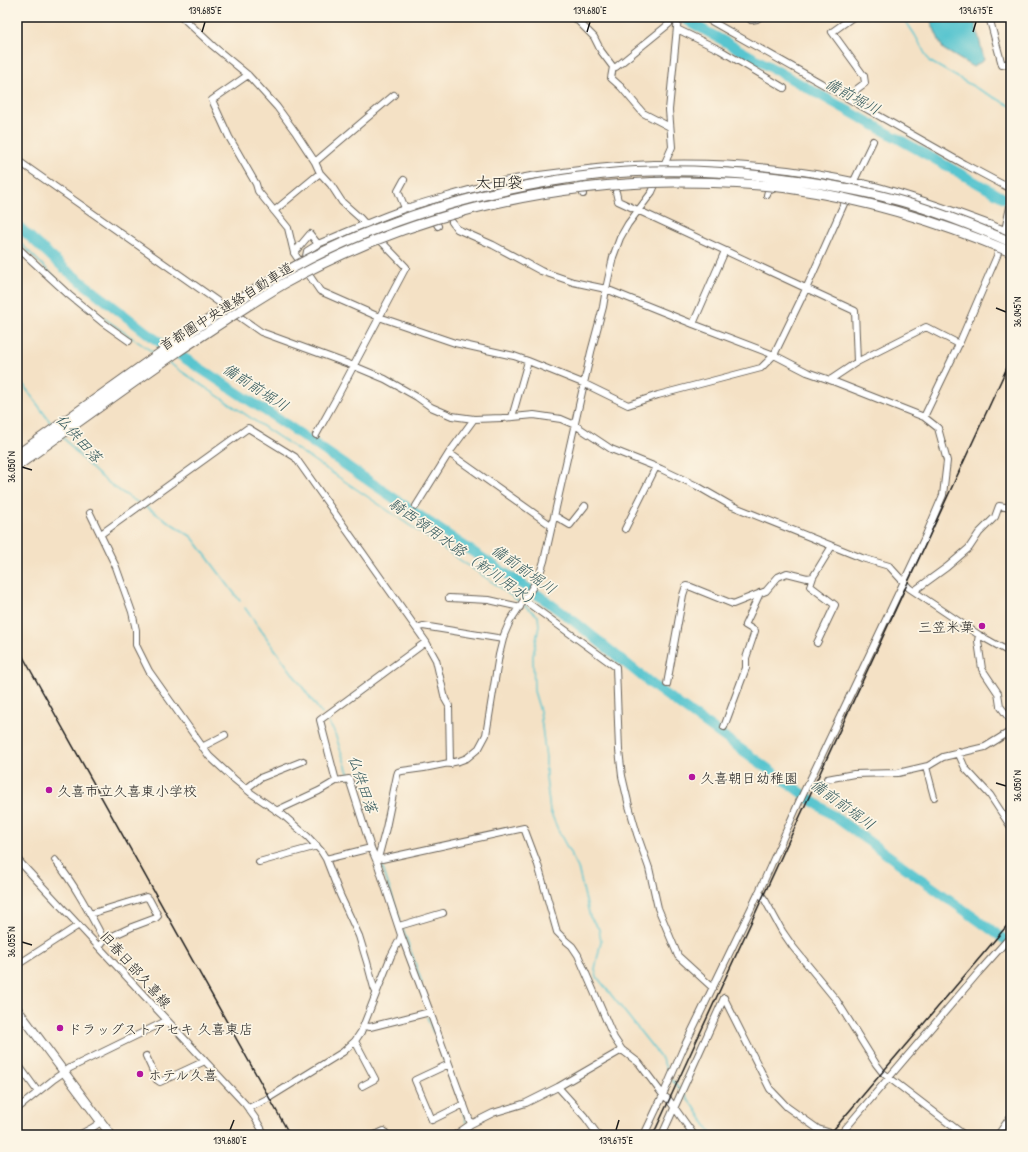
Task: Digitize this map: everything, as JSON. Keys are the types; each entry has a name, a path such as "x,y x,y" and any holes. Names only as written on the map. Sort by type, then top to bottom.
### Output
{"highway":[{"name":"首都圏中央連絡自動車道","path":"17,455 217,314 311,258 343,243 414,215 501,191 558,180 606,174 703,171 761,176 838,187 903,202 962,222 1011,242"},
{"name":"首都圏中央連絡自動車道","path":"17,466 132,383 225,320 287,282 347,252 385,236 422,223 501,201 558,191 649,182 751,184 833,196 876,206 948,228 1011,252"}],"main road":[{"path":"17,1009 111,1135"}],"street":[{"path":"182,17 248,75 277,107 315,162 320,173 331,185 342,202 365,223 406,267 316,435"},
{"path":"574,17 594,38 601,51 614,67"},
{"path":"378,860 396,775 398,772 450,764 467,758 479,748 486,735 503,639 510,621 535,586 544,561 591,352 603,307 613,257 620,238 638,210 652,192 672,147 669,110 678,17"},
{"path":"704,17 1011,189"},
{"path":"748,17 751,20 760,17"},
{"path":"851,100 857,89 865,83 864,76 832,32 853,17"},
{"path":"989,17 1002,65 1011,62"},
{"path":"669,24 616,67 614,67 611,78 621,87 643,113 670,127"},
{"path":"677,29 720,50 784,88"},
{"path":"248,75 212,100 229,137 256,184 258,191 288,228 294,253 320,291 380,317 455,343 514,356 528,361 585,384 628,405 658,395 761,368 774,355 806,289 841,208 873,141"},
{"path":"315,162 394,95"},
{"path":"17,160 260,332 354,366 385,379 417,397 431,407 452,416 474,419 534,415 560,419 575,425 611,449 656,467 697,486 730,505 862,558 889,566 907,586 914,591 979,635 1011,653"},
{"path":"302,265 307,251 318,244 365,223 406,208 506,181 622,165 666,163 720,164 788,170 854,182 894,192 936,205 1005,230"},
{"path":"580,170 583,194"},
{"path":"767,195 768,191 785,185 788,170"},
{"path":"274,211 320,173"},
{"path":"404,180 398,191 406,208 417,215 433,219 438,226"},
{"path":"616,192 618,201 855,311 857,362"},
{"path":"924,417 959,344 997,256 1005,230 1011,202"},
{"path":"452,222 457,230 493,245 541,271 573,282 606,289 774,355 807,372 924,417 938,428 947,461 943,495 926,536 809,782 799,800 758,892 683,1049 644,1135"},
{"path":"294,253 310,234 318,244"},
{"path":"17,247 74,300 129,341"},
{"path":"693,324 725,251"},
{"path":"830,380 857,362 926,327 959,344"},
{"path":"512,417 528,361"},
{"path":"416,506 449,453 474,419"},
{"path":"101,534 248,428 295,457 417,628 436,660 445,699 449,706 450,764"},
{"path":"449,453 552,526"},
{"path":"625,529 656,467"},
{"path":"555,516 570,525 585,506"},
{"path":"914,591 948,567 969,548 979,533 995,517 999,506 1011,508"},
{"path":"90,513 116,567 132,612 136,630 136,644 149,671 209,756 234,779 276,811 317,846 326,859 358,936 376,992"},
{"path":"817,642 835,605 810,586 832,546"},
{"path":"667,684 683,595 686,586 733,604 766,591 778,577 788,573 807,578 814,577"},
{"path":"724,727 746,668 746,658 755,631 745,625 760,593"},
{"path":"449,598 489,600 520,607"},
{"path":"524,600 616,667 619,750 622,776 637,834 649,868 658,908 678,956 713,988"},
{"path":"417,628 423,626 503,639"},
{"path":"979,635 978,641 982,669 998,693 1000,706 1011,721"},
{"path":"336,781 320,720 426,642"},
{"path":"827,779 854,774 898,773 926,767 943,757 958,752 985,747 1011,731"},
{"path":"202,747 225,735"},
{"path":"958,752 965,768 990,795 1011,827"},
{"path":"246,789 260,778 303,761"},
{"path":"926,767 934,797"},
{"path":"276,811 319,791 336,781 349,779 371,848 378,860 401,935 471,1124"},
{"path":"378,860 524,828 538,865 557,932 572,946 578,955 614,1038 622,1050 639,1063 663,1095 675,1108 694,1135"},
{"path":"259,862 317,846"},
{"path":"326,859 371,848"},
{"name":"旧春日部久喜線","path":"17,859 99,946 166,1021 249,1108 265,1135"},
{"path":"55,860 75,888 104,940"},
{"path":"758,892 765,900 782,931 793,947 837,1001 883,1073 964,1135"},
{"path":"90,914 146,897 158,916 104,940 99,946"},
{"path":"398,926 443,913"},
{"path":"17,965 79,925"},
{"path":"249,1108 267,1099 343,1052 355,1041 364,1026 376,992 401,935"},
{"path":"840,1135 1011,936"},
{"path":"662,1135 724,998 770,1089 787,1107 818,1130 836,1135"},
{"path":"364,1026 370,1027 430,1012"},
{"path":"17,1109 64,1072 166,1021"},
{"path":"355,1041 375,1079 362,1086"},
{"path":"455,1135 471,1124 494,1113 526,1103 558,1087 622,1050"},
{"path":"146,1056 157,1080 160,1082 205,1061"},
{"path":"17,1063 38,1092"},
{"path":"449,1064 415,1080 432,1120 464,1104"},
{"path":"558,1087 585,1117 598,1135"},
{"path":"998,1135 1011,1116"},
{"path":"79,1135 101,1122"},
{"path":"375,1135 384,1131 387,1135"}],"water":[{"path":"929,17 974,17 984,60 973,67 943,49"}],"waterway":[{"name":"備前堀川","path":"681,17 1011,202"},
{"path":"903,17 929,61 1011,106"},
{"name":"備前前堀川","path":"17,225 65,269 155,339 284,423 541,597 575,622 659,690 1011,944"},
{"name":"騎西領用水路（新川用水）","path":"17,240 68,290"},
{"name":"騎西領用水路（新川用水）","path":"80,301 154,353"},
{"name":"騎西領用水路（新川用水）","path":"169,363 374,501 521,603"},
{"name":"仏供田落","path":"17,376 53,426"},
{"name":"仏供田落","path":"62,436 82,459 98,474 137,502"},
{"name":"仏供田落","path":"146,507 192,537 240,601"},
{"name":"騎西領用水路（新川用水）","path":"524,605 538,616 539,626 533,656 534,691 540,711 546,758 546,778 550,811 578,868 590,917 599,929 601,941 595,969 597,977 662,1059 669,1075"},
{"name":"仏供田落","path":"245,608 322,714"},
{"name":"仏供田落","path":"327,721 334,731 350,778"},
{"name":"仏供田落","path":"381,863 400,920"},
{"name":"仏供田落","path":"403,929 422,983"},
{"name":"仏供田落","path":"427,1017 433,1032"},
{"name":"仏供田落","path":"436,1040 444,1061"},
{"name":"仏供田落","path":"448,1070 455,1088"},
{"name":"騎西領用水路（新川用水）","path":"672,1080 680,1089"},
{"name":"騎西領用水路（新川用水）","path":"684,1094 693,1105 712,1135"},
{"name":"仏供田落","path":"463,1110 466,1122"},
{"name":"仏供田落","path":"469,1131 470,1135"}],"railway":[{"path":"653,1135 1011,359"},
{"path":"17,646 290,1135"},
{"path":"829,1135 1011,921"}],"place":[{"name":"三笠米菓","path":"982,626"},
{"name":"久喜朝日幼稚園","path":"692,777"},
{"name":"久喜市立久喜東小学校","path":"49,790"},
{"name":"ドラッグストアセキ 久喜東店","path":"60,1028"},
{"name":"ホテル久喜","path":"140,1074"}],"district":[{"name":"太田袋","path":"499,182"}]}
